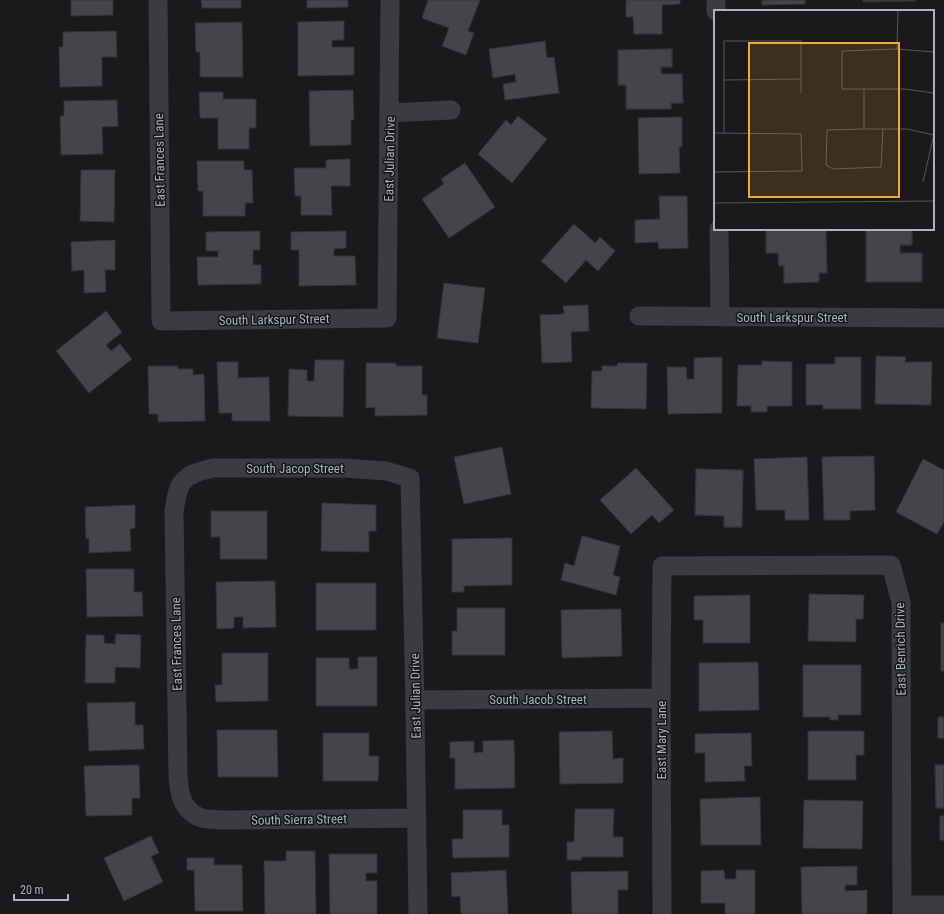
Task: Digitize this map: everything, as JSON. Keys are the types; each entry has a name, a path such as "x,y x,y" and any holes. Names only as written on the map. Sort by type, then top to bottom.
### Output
{"street":[{"name":"East Frances Lane","path":"158,0 161,320"},
{"name":"East Julian Drive","path":"387,318 390,0"},
{"path":"389,113 451,110"},
{"path":"719,230 720,317"},
{"name":"South Larkspur Street","path":"639,316 944,318"},
{"name":"South Larkspur Street","path":"161,320 387,318"},
{"name":"South Jacop Street","path":"182,481 195,472 213,468 345,468 386,471 410,478"},
{"name":"East Julian Drive","path":"410,478 418,914"},
{"name":"East Frances Lane","path":"182,481 177,492 174,512 178,775 179,794 185,807"},
{"name":"East Benrich Drive","path":"662,566 891,565 901,602 902,909"},
{"name":"East Mary Lane","path":"662,566 662,914"},
{"name":"South Jacob Street","path":"415,700 661,698"},
{"name":"South Sierra Street","path":"185,807 199,818 221,820 417,818"},
{"path":"902,909 944,905"}],"building":[{"path":"71,0 113,0 113,15 71,16"},
{"path":"201,0 241,0 241,8 202,8"},
{"path":"307,0 348,0 348,7 307,8"},
{"path":"428,0 480,0 468,31 474,33 466,55 442,46 449,28 422,18"},
{"path":"626,0 680,0 680,4 662,5 662,34 634,34 633,17 626,17"},
{"path":"762,0 805,0 805,4 762,5"},
{"path":"863,0 916,0 916,1 863,2"},
{"path":"344,21 344,40 332,40 332,47 354,47 354,75 298,76 298,22"},
{"path":"242,22 243,77 200,77 200,52 196,52 195,23"},
{"path":"116,31 117,57 102,57 102,86 60,87 59,47 63,47 63,32"},
{"path":"545,41 547,58 554,57 559,93 505,100 503,84 516,82 515,74 493,78 489,49"},
{"path":"672,49 672,67 661,67 661,74 682,74 683,103 671,103 671,109 626,109 626,85 618,85 618,50"},
{"path":"672,49 672,67 661,67 661,74 682,74 683,103 671,103 671,109 626,109 626,85 618,85 618,50"},
{"path":"353,90 354,120 351,120 351,145 310,146 309,91"},
{"path":"199,92 223,92 223,99 256,99 256,128 249,128 249,149 218,149 218,118 200,118"},
{"path":"117,100 118,126 102,127 103,154 61,155 60,116 64,116 64,101"},
{"path":"518,116 547,139 512,183 478,154 506,120 511,125"},
{"path":"682,117 682,147 679,147 680,173 639,174 638,118"},
{"path":"350,159 350,186 331,186 332,215 301,215 301,196 295,196 294,168 326,168 326,160"},
{"path":"197,161 244,161 244,170 252,170 253,203 245,203 245,216 203,216 203,191 198,191"},
{"path":"465,163 495,207 449,238 422,199 444,184 441,179"},
{"path":"81,170 115,170 114,222 80,221"},
{"path":"659,196 687,196 688,248 659,249 658,242 635,243 635,220 660,219"},
{"path":"574,224 595,243 600,237 615,251 598,271 586,260 566,283 541,261"},
{"path":"766,230 826,230 827,273 819,273 819,282 784,283 784,266 779,266 778,253 766,253"},
{"path":"766,230 826,230 827,273 819,273 819,282 784,283 784,266 779,266 778,253 766,253"},
{"path":"866,230 912,230 912,245 900,245 900,253 922,253 922,282 866,282"},
{"path":"866,230 912,230 912,245 900,245 900,253 922,253 922,282 866,282"},
{"path":"260,231 260,250 253,250 253,265 261,265 261,284 198,285 197,257 218,257 218,251 206,251 206,232"},
{"path":"346,231 346,248 334,249 334,256 355,256 356,285 299,286 299,250 291,250 291,232"},
{"path":"115,240 115,270 105,270 106,292 84,293 84,270 72,271 71,242"},
{"path":"444,283 485,288 478,343 437,338"},
{"path":"588,305 589,331 571,332 572,362 542,363 540,315 564,314 563,306"},
{"path":"106,311 122,332 106,345 111,351 120,344 132,359 89,393 56,351"},
{"path":"876,356 906,357 905,362 932,362 931,405 875,404"},
{"path":"722,357 722,413 668,414 667,367 686,367 687,379 694,379 694,358"},
{"path":"835,357 861,357 861,409 823,409 823,405 806,405 806,364 835,364"},
{"path":"315,360 344,360 343,417 288,416 289,369 307,370 307,381 314,381"},
{"path":"762,361 792,362 792,406 767,406 767,412 751,412 751,406 737,406 738,365 762,365"},
{"path":"217,362 238,362 238,378 269,377 270,421 232,421 232,413 219,413"},
{"path":"366,363 396,363 396,366 422,366 422,395 427,395 427,415 375,416 375,407 366,408"},
{"path":"618,363 647,363 646,409 591,408 592,371 602,371 602,366 617,366"},
{"path":"148,366 178,366 178,369 193,369 193,375 204,374 205,421 158,422 158,414 149,414"},
{"path":"502,447 511,494 464,504 454,457"},
{"path":"874,456 875,510 850,511 850,520 824,520 822,457"},
{"path":"807,457 809,520 785,520 785,510 756,510 754,459"},
{"path":"923,459 944,470 944,522 937,534 896,512"},
{"path":"636,468 674,510 659,523 652,515 631,534 600,500"},
{"path":"696,469 743,470 742,527 724,527 724,516 695,515"},
{"path":"696,469 743,470 742,527 724,527 724,516 695,515"},
{"path":"322,503 376,505 376,531 369,531 369,552 321,551"},
{"path":"135,505 135,528 130,529 131,551 89,553 89,538 86,539 85,507"},
{"path":"211,511 267,511 267,559 220,559 220,537 211,537"},
{"path":"582,536 620,546 613,575 620,577 616,595 561,580 565,563 574,566"},
{"path":"512,538 512,585 464,586 464,592 452,592 452,539"},
{"path":"86,569 134,569 134,592 142,592 143,616 87,617"},
{"path":"275,581 276,627 243,628 243,617 234,617 234,628 217,629 216,582"},
{"path":"316,583 376,583 376,630 316,630"},
{"path":"809,594 864,595 863,619 856,619 856,642 808,641"},
{"path":"750,595 750,643 703,643 703,620 694,620 694,596"},
{"path":"457,608 505,608 505,655 452,655 452,631 457,631"},
{"path":"621,609 622,656 562,658 561,610"},
{"path":"941,623 944,623 944,671 941,671"},
{"path":"116,634 141,635 140,668 115,667 115,683 85,683 86,635 104,635 104,643 115,644"},
{"path":"222,653 268,653 268,701 216,702 215,685 222,685"},
{"path":"358,657 377,657 377,706 316,706 316,658 349,658 349,669 358,669"},
{"path":"758,662 759,710 699,711 699,663"},
{"path":"803,665 861,665 861,715 838,715 838,720 830,720 830,717 803,717"},
{"path":"135,702 135,725 143,725 144,749 89,751 87,703"},
{"path":"938,717 944,717 944,738 938,738"},
{"path":"938,717 944,717 944,738 938,738"},
{"path":"217,730 277,730 278,777 218,777"},
{"path":"612,731 613,759 623,758 623,783 560,784 559,732"},
{"path":"808,731 864,731 864,755 856,755 856,780 808,780"},
{"path":"323,733 369,733 369,756 379,756 378,781 323,781"},
{"path":"751,733 752,766 744,766 745,781 705,782 705,753 695,753 695,734"},
{"path":"514,740 515,788 455,789 455,758 450,758 450,742 474,741 474,753 483,752 483,741"},
{"path":"139,765 140,798 132,798 132,815 86,816 84,766"},
{"path":"935,765 944,765 944,808 936,808"},
{"path":"935,765 944,765 944,808 936,808"},
{"path":"760,797 761,845 701,845 700,799"},
{"path":"804,800 863,801 862,849 803,848"},
{"path":"575,809 614,809 613,837 623,837 623,857 581,857 581,860 567,860 567,842 574,842"},
{"path":"463,810 502,810 502,825 509,825 509,857 453,858 452,839 463,839"},
{"path":"940,816 944,816 944,840 940,840"},
{"path":"940,816 944,816 944,840 940,840"},
{"path":"151,836 159,853 151,856 163,882 124,901 104,858"},
{"path":"286,851 315,851 316,914 265,914 264,861 286,861"},
{"path":"329,854 377,854 377,873 366,873 366,881 377,881 377,914 330,914"},
{"path":"187,858 214,858 214,865 242,865 243,911 195,911 194,870 187,870"},
{"path":"857,866 857,885 845,885 845,891 867,890 867,914 802,914 801,867"},
{"path":"506,870 508,914 461,914 460,896 452,897 451,873"},
{"path":"724,870 725,879 736,879 736,870 755,870 755,914 725,914 725,903 701,903 701,871"},
{"path":"628,871 628,890 618,890 618,914 572,914 571,872"}]}
